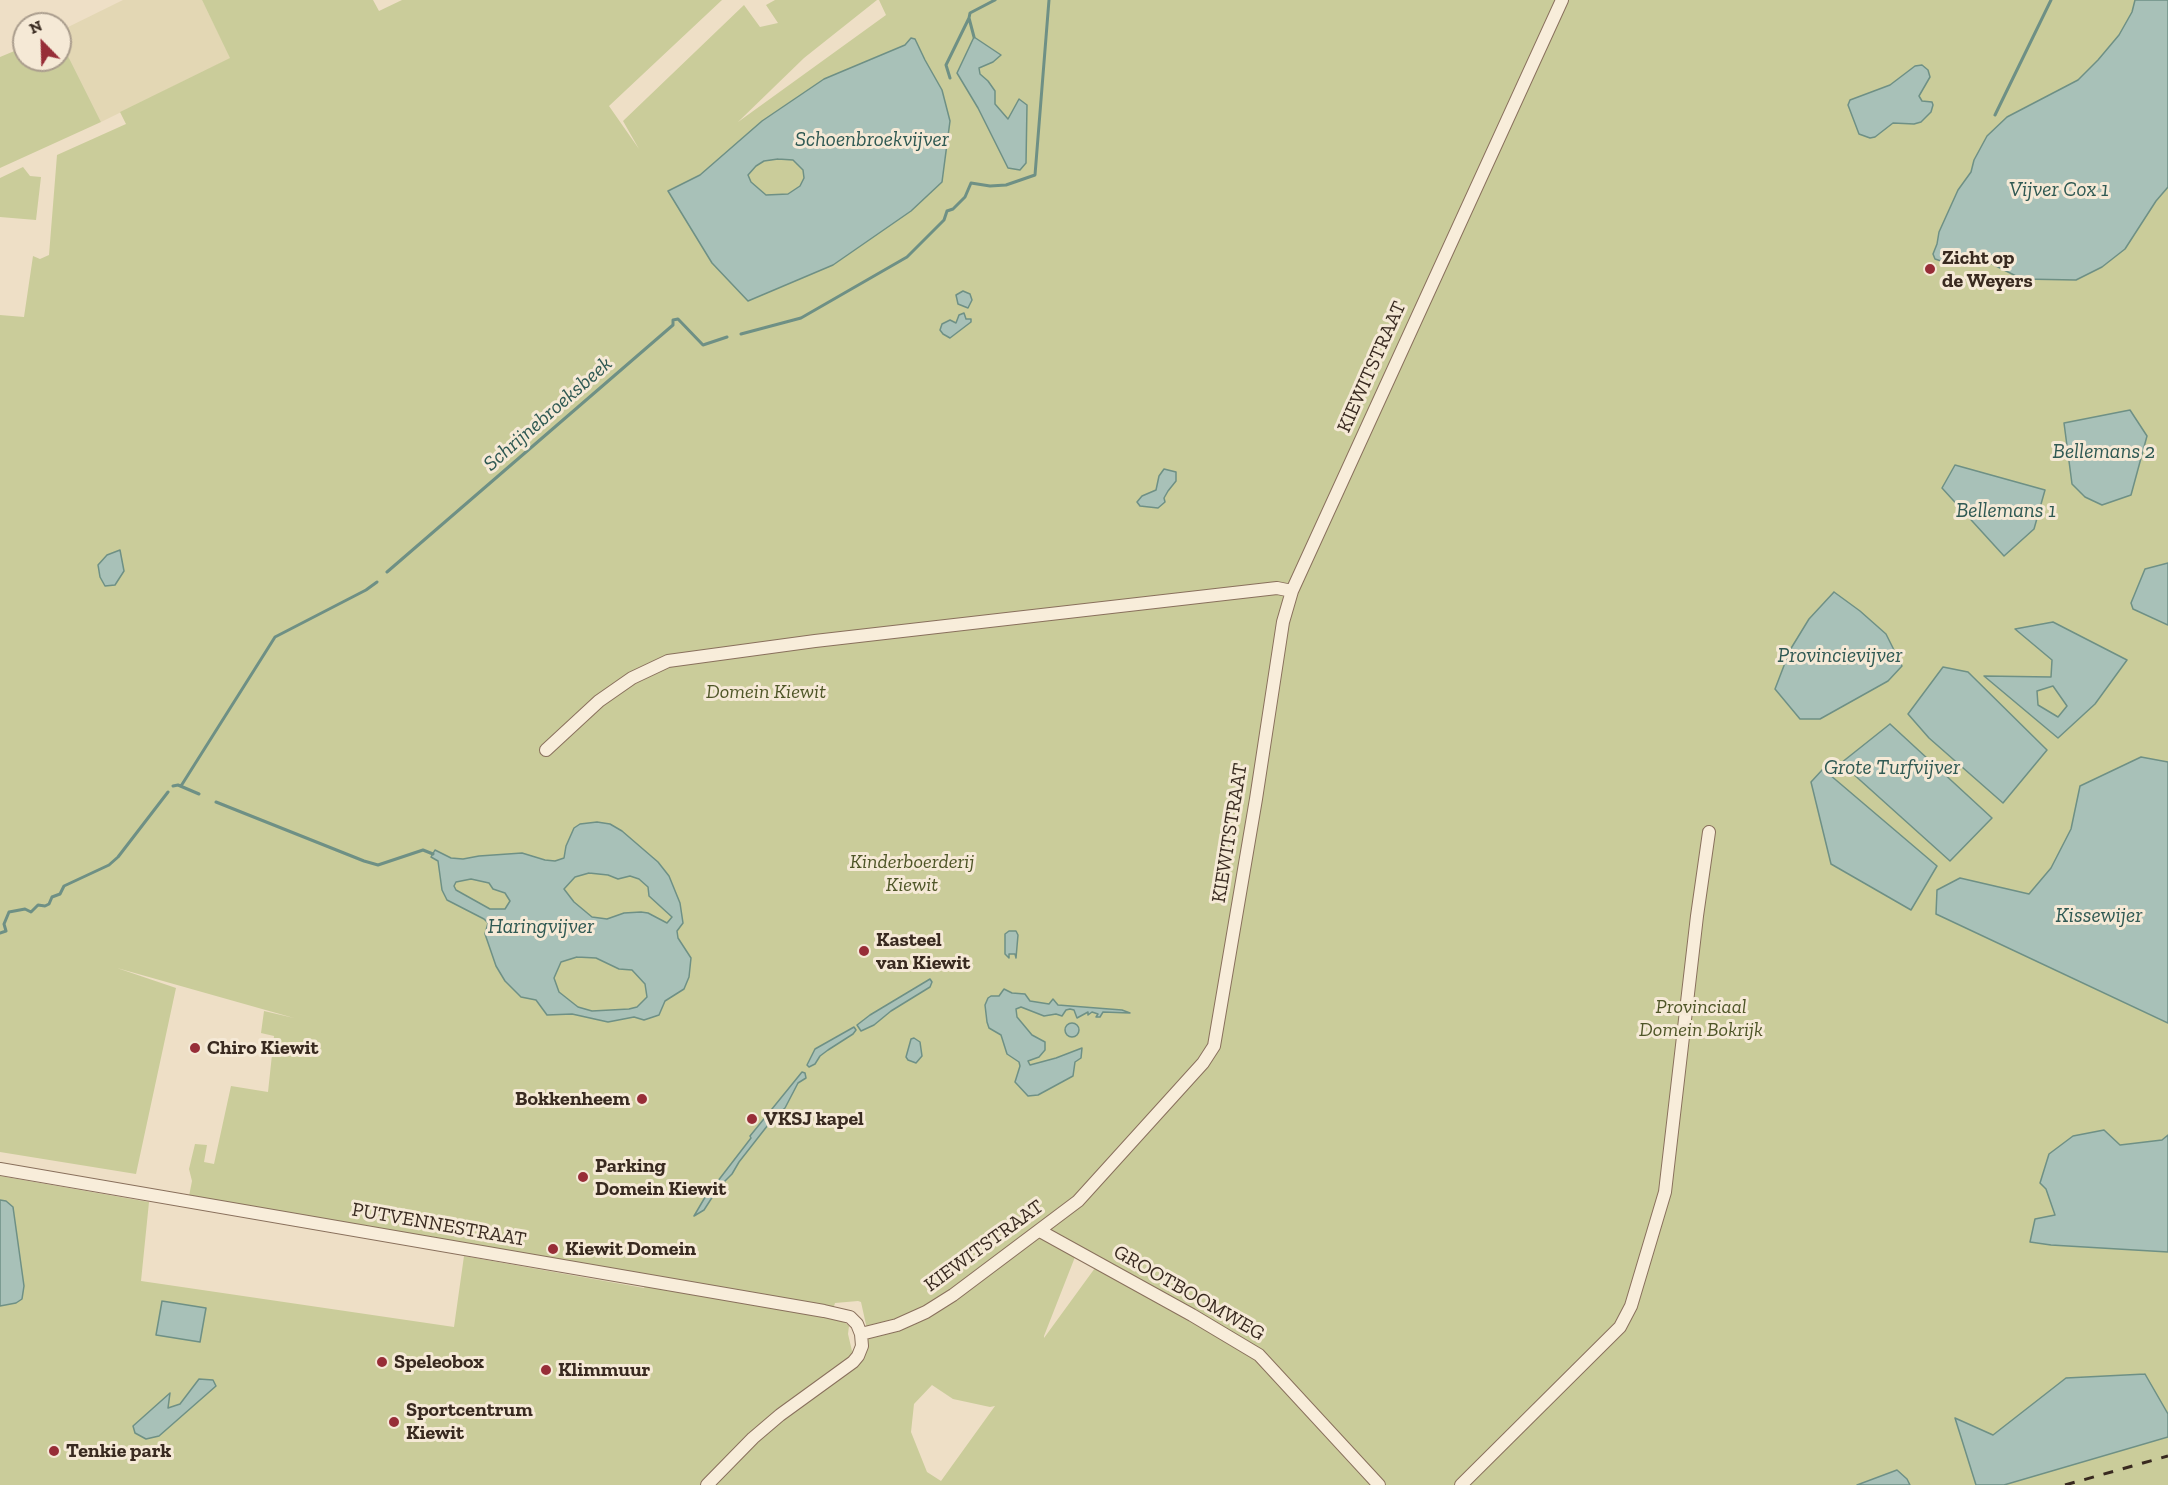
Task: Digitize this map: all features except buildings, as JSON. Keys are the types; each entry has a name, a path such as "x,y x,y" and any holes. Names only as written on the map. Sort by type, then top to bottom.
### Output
{"street":[{"name":"KIEWITSTRAAT","path":"861,1334 897,1325 926,1312 1040,1231 1078,1201 1203,1063 1214,1046 1283,622 1292,591 1562,0"},
{"path":"546,750 599,701 632,678 669,661 815,641 1277,588 1292,591"},
{"path":"1461,1485 1620,1327 1631,1306 1665,1192 1709,832"},
{"name":"PUTVENNESTRAAT","path":"0,1169 842,1314 850,1317 857,1324 861,1334"},
{"name":"GROOTBOOMWEG","path":"1040,1231 1259,1355 1379,1485"},
{"path":"707,1485 753,1438 853,1362 862,1346 861,1334"}],"shaded area":[{"path":"123,0 202,0 231,58 101,122 72,64 72,25"}],"green space":[{"path":"202,0 373,0 379,11 402,0 722,0 609,106 639,149 623,121 744,5 760,27 778,23 766,5 775,0 877,0 804,58 738,122 886,15 879,0 2168,0 2168,1485 0,1485 0,1306 16,1303 6,1201 0,1200 0,1176 149,1202 141,1281 454,1327 464,1256 644,1288 649,1276 189,1196 192,1181 189,1169 195,1144 207,1145 204,1162 214,1164 231,1086 268,1092 274,1036 261,1033 264,1011 294,1018 117,968 176,988 136,1174 0,1152 0,315 24,317 33,256 40,259 49,255 57,155 126,124 120,112 230,58","holes":["1075,1257 1095,1268 1044,1338","861,1302 869,1338 852,1351 848,1334 849,1326 831,1316 835,1303","932,1385 953,1399 990,1407 995,1406 941,1481 927,1472 911,1432 914,1404","192,1388 159,1436 169,1394 168,1408 180,1404"]},
{"path":"12,52 12,72 72,72 72,64 101,122 0,168 0,57"},
{"path":"23,167 30,176 41,177 36,220 0,217 0,178"}],"water":[{"name":"Vijver Cox 1","path":"2135,0 2168,0 2168,187 2156,201 2125,249 2102,267 2076,280 2022,279 1970,253 1954,255 1941,261 1935,259 1933,254 1939,232 1987,136 2007,117 2078,80 2119,35 2132,12"},
{"path":"974,37 1001,55 993,62 979,68 980,74 995,91 995,104 1008,119 1019,99 1027,105 1026,163 1020,170 1008,168 978,108 957,73"},
{"name":"Schoenbroekvijver","path":"911,38 915,39 942,90 950,121 942,182 911,211 833,265 748,301 712,263 668,191 700,175 762,121 824,79 905,45","holes":["793,160 803,170 804,178 800,186 788,194 766,195 751,182 748,175 764,161"]},
{"path":"1922,65 1928,70 1930,77 1919,96 1922,101 1932,102 1931,112 1921,122 1893,123 1875,137 1870,138 1859,134 1848,105 1850,100 1890,85 1915,66"},
{"path":"963,291 970,294 972,300 968,308 958,304 956,295"},
{"path":"964,313 966,319 971,319 971,322 950,338 943,334 940,330 942,324 950,320 956,323 959,315"},
{"name":"Bellemans 2","path":"2130,410 2147,436 2131,495 2102,505 2085,497 2072,484 2064,423"},
{"name":"Bellemans 1","path":"1955,465 2045,490 2034,529 2004,556 1942,488"},
{"path":"1164,469 1176,472 1176,481 1164,498 1165,502 1158,508 1140,506 1137,502 1142,496 1156,490 1159,476"},
{"path":"120,550 124,571 115,585 105,586 100,577 98,565 107,555"},
{"path":"2168,563 2168,625 2133,609 2131,603 2145,569"},
{"name":"Provincievijver","path":"1834,592 1886,634 1902,666 1888,681 1820,719 1800,719 1775,689 1790,650 1809,619"},
{"path":"2053,622 2127,660 2095,704 2058,738 1984,676 2051,677 2052,660 2015,629","holes":["2053,686 2067,706 2058,717 2038,705 2037,691"]},
{"path":"1943,667 1968,672 2047,750 2003,803 1929,738 1908,714"},
{"name":"Grote Turfvijver","path":"1890,724 1992,818 1950,861 1841,763"},
{"name":"Kissewijer","path":"2141,757 2168,762 2168,1023 1936,914 1937,890 1960,878 2029,894 2051,868 2071,829 2080,786"},
{"path":"1823,769 1937,866 1911,910 1831,864 1811,782"},
{"name":"Haringvijver","path":"597,822 610,824 622,831 658,862 669,876 680,903 683,923 677,931 678,938 691,958 689,977 684,989 665,1001 659,1015 644,1020 634,1017 608,1022 572,1014 547,1015 536,1000 521,997 505,981 496,966 485,934 488,923 447,900 442,890 438,861 431,857 435,850 451,858 463,859 522,853 555,861 564,858 566,846 574,828 580,824","holes":["589,873 608,875 618,879 630,876 639,879 648,887 649,896 672,917 667,923 648,913 641,912 624,913 607,919 592,917 574,902 564,889 575,877","471,879 489,883 493,889 505,893 510,901 505,909 490,909 456,890 454,886 456,882","577,957 596,958 619,969 632,970 645,984 647,997 637,1007 629,1009 592,1011 578,1007 559,992 554,978 561,962"]},
{"path":"1009,931 1016,931 1018,935 1016,958 1015,954 1009,954 1009,958 1005,954 1005,934"},
{"path":"930,979 932,982 930,987 891,1011 874,1025 861,1031 857,1025 870,1015"},
{"path":"1004,989 1012,993 1025,994 1030,1001 1049,1004 1053,999 1058,1005 1122,1010 1130,1013 1103,1012 1100,1017 1096,1017 1098,1014 1092,1012 1088,1015 1088,1012 1077,1018 1074,1010 1070,1009 1066,1010 1062,1016 1056,1014 1044,1016 1021,1007 1016,1009 1017,1017 1032,1035 1045,1042 1045,1050 1039,1057 1028,1061 1030,1065 1082,1048 1081,1058 1075,1062 1073,1076 1038,1095 1028,1096 1015,1082 1019,1062 1007,1054 1001,1035 989,1028 987,1022 985,1005 988,998 999,996"},
{"path":"1072,1023 1077,1025 1079,1030 1077,1035 1072,1037 1067,1035 1065,1030 1067,1025"},
{"path":"854,1027 856,1030 853,1034 820,1056 815,1064 809,1067 807,1065 815,1049"},
{"path":"914,1038 920,1042 922,1056 916,1063 906,1057 911,1039"},
{"path":"802,1072 805,1073 806,1078 798,1083 785,1108 775,1116 732,1174 719,1187 718,1193 713,1196 704,1210 694,1216 704,1199 751,1138 750,1136"},
{"path":"2104,1130 2120,1145 2162,1140 2168,1135 2168,1252 2030,1242 2035,1219 2055,1215 2046,1189 2040,1183 2049,1154 2073,1136"},
{"path":"0,1200 6,1201 13,1207 24,1286 22,1299 16,1303 0,1306"},
{"path":"162,1301 206,1308 200,1342 156,1335"},
{"path":"2145,1374 2168,1414 2168,1437 2004,1485 1976,1485 1955,1418 1993,1435 2066,1378"},
{"path":"199,1379 213,1380 216,1386 159,1436 146,1439 135,1433 133,1426 170,1393 168,1408 180,1404"},
{"path":"1897,1470 1910,1485 1857,1485"}],"waterway":[{"path":"974,37 969,18 970,13 995,0"},
{"name":"Schrijnebroeksbeek","path":"741,334 801,318 907,257 944,220 947,211 953,209 965,197 971,183 990,186 1006,185 1035,175 1049,0"},
{"path":"1995,115 2051,0"},
{"path":"950,78 946,65 969,18"},
{"name":"Schrijnebroeksbeek","path":"387,572 673,325 673,320 678,319 703,345 727,337"},
{"name":"Schrijnebroeksbeek","path":"181,786 275,637 366,590 377,582"},
{"path":"173,786 178,785 199,794"},
{"name":"Schrijnebroeksbeek","path":"0,933 6,931 4,924 9,912 25,909 31,912 38,905 45,906 49,904 52,897 60,894 64,886 109,865 118,857 168,792"},
{"path":"216,802 378,865 423,850 433,854"}],"railway":[{"path":"2065,1485 2168,1456"}],"place":[{"name":"Zicht op de Weyers","path":"1930,269"},
{"name":"Kasteel van Kiewit","path":"864,951"},
{"name":"Chiro Kiewit","path":"195,1048"},
{"name":"Bokkenheem","path":"642,1099"},
{"name":"VKSJ kapel","path":"752,1119"},
{"name":"Parking Domein Kiewit","path":"583,1177"},
{"name":"Kiewit Domein","path":"553,1249"},
{"name":"Speleobox","path":"382,1362"},
{"name":"Klimmuur","path":"546,1370"},
{"name":"Sportcentrum Kiewit","path":"394,1422"},
{"name":"Tenkie park","path":"54,1451"}],"park label":[{"name":"Domein Kiewit","path":"766,692"},
{"name":"Kinderboerderij Kiewit","path":"912,874"},
{"name":"Provinciaal Domein Bokrijk","path":"1701,1018"}]}
